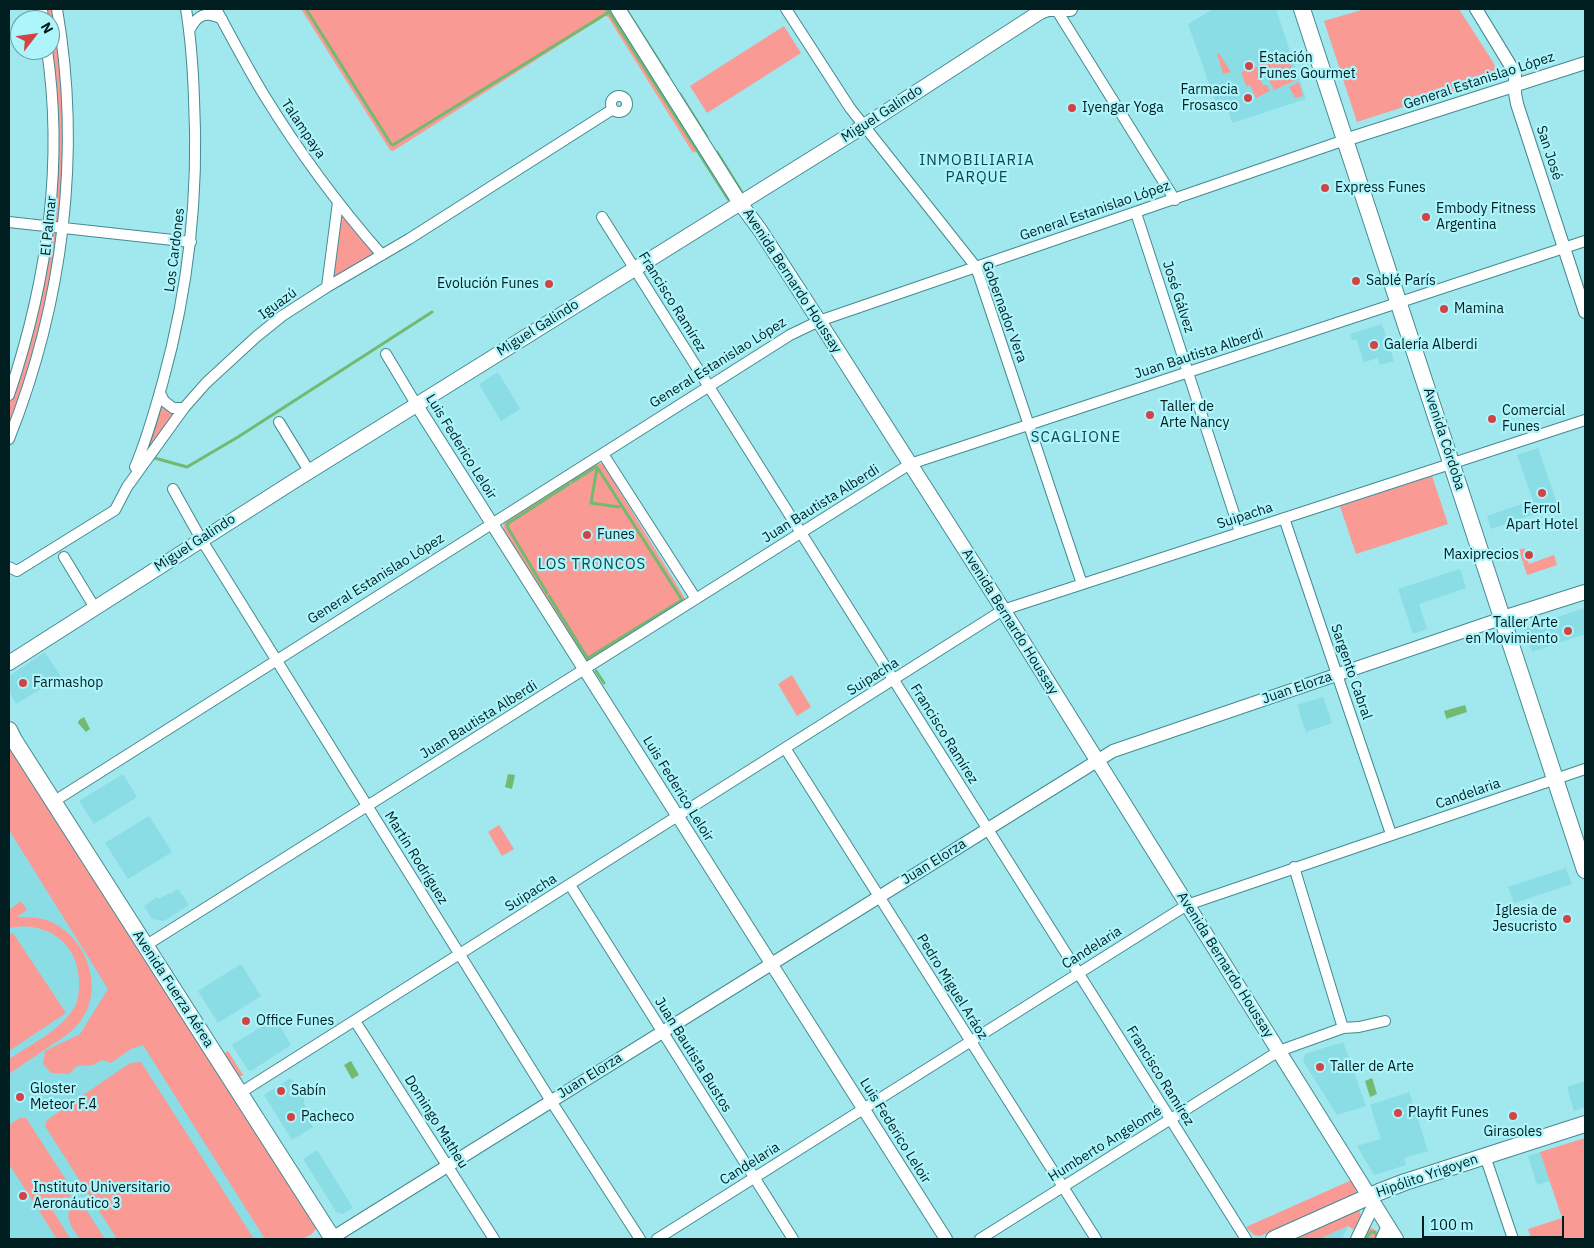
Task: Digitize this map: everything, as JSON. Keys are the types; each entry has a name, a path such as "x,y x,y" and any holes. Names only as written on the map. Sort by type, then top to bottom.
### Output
{"main road":[{"name":"Avenida Bernardo Houssay","path":"618,9 740,203 760,230 819,321 1003,610 1371,1200 1385,1233 1396,1239"},
{"name":"Miguel Galindo","path":"10,662 309,471 864,126 1040,12 1048,9 1070,9"},
{"name":"Avenida Córdoba","path":"1302,9 1585,870"},
{"name":"Juan Elorza","path":"1503,618 1585,592"},
{"name":"Avenida Fuerza Aérea","path":"10,734 333,1239"},
{"name":"Hipólito Yrigoyen","path":"1274,1239 1371,1200 1405,1182 1585,1124"}],"street":[{"name":"El Palmar","path":"9,439 35,366 47,320 57,274 63,228 67,184 67,97 56,9"},
{"name":"Los Cardones","path":"127,487 143,448 160,394 184,294 191,242 195,191 196,137 186,9"},
{"name":"Talampaya","path":"216,9 242,58 293,140 338,202 382,255"},
{"name":"Gobernador Vera","path":"786,9 850,108 976,268 1082,584"},
{"path":"1056,9 1175,200"},
{"name":"San José","path":"1476,9 1515,73 1517,104 1585,312"},
{"path":"189,31 194,21 202,16 212,15 222,19"},
{"name":"El Palmar","path":"9,395 32,317 48,226 53,141 49,60"},
{"name":"General Estanislao López","path":"53,802 790,335 819,321 1345,140 1585,63"},
{"name":"Iguazú","path":"9,567 17,571 116,510 127,487 184,408 206,383 282,316 613,109"},
{"path":"327,287 338,202"},
{"name":"José Gálvez","path":"1136,213 1240,532"},
{"name":"Francisco Ramírez","path":"602,217 1246,1239"},
{"path":"9,222 191,242"},
{"name":"Juan Bautista Alberdi","path":"145,946 910,464 1585,241"},
{"name":"Luis Federico Leloir","path":"386,354 946,1239"},
{"path":"160,394 164,401 173,408 184,408"},
{"name":"Suipacha","path":"240,1093 1003,610 1585,420"},
{"path":"279,422 309,471"},
{"path":"602,454 696,599"},
{"name":"Martín Rodríguez","path":"173,488 201,539 276,660 551,1101 640,1239"},
{"name":"Sargento Cabral","path":"1284,518 1391,834"},
{"path":"64,558 95,608"},
{"name":"Juan Elorza","path":"333,1239 1096,760 1113,751 1503,618"},
{"name":"Pedro Miguel Aráoz","path":"785,748 1096,1239"},
{"name":"Candelaria","path":"657,1239 1187,905 1585,769"},
{"path":"1294,867 1343,1028"},
{"name":"Juan Bautista Bustos","path":"570,885 793,1239"},
{"name":"Domingo Matheu","path":"355,1020 494,1239"},
{"name":"Humberto Angelomé","path":"980,1239 1279,1051 1343,1028 1359,1027 1385,1021"},
{"path":"1485,1156 1513,1239"},
{"path":"1357,1239 1371,1200"}],"shaded area":[{"path":"301,9 617,9 704,146 693,153 608,17 605,16 393,151 390,150"},
{"name":"Estación Funes Gourmet","path":"1213,9 1276,9 1306,99 1232,123 1226,103 1217,106 1188,24"},
{"path":"1365,9 1459,9 1493,62 1499,76 1357,122 1324,21"},
{"path":"784,26 801,53 707,113 690,86"},
{"path":"60,35 67,97 57,274 9,439 9,395 48,226 50,60 60,60"},
{"path":"1219,53 1231,72 1223,74 1217,54"},
{"path":"1287,54 1296,80 1274,90 1262,66 1257,62"},
{"path":"1253,65 1259,68 1263,76 1262,78 1258,76 1257,80 1261,80 1263,85 1267,85 1270,91 1256,98 1250,85 1247,87 1241,73"},
{"path":"1299,82 1303,96 1295,98 1289,87"},
{"path":"338,202 382,255 327,287"},
{"name":"Galería Alberdi","path":"1382,324 1394,361 1380,365 1378,358 1364,362 1356,339 1352,340 1350,334"},
{"path":"498,372 520,409 501,421 479,384"},
{"path":"160,393 164,401 184,408 144,462"},
{"name":"Ferrol Apart Hotel","path":"1538,448 1558,506 1491,529 1487,516 1533,500 1517,455"},
{"path":"597,463 603,464 686,600 587,662 503,532 504,522"},
{"path":"1432,476 1448,524 1356,554 1340,506"},
{"path":"1524,548 1529,564 1554,555 1557,565 1527,575 1519,550"},
{"path":"1460,569 1466,588 1419,604 1427,629 1413,634 1398,589"},
{"path":"1585,608 1585,634 1532,652 1524,628"},
{"path":"45,652 61,677 16,704 9,691 9,676"},
{"path":"792,675 811,707 797,716 778,684"},
{"path":"1323,697 1332,723 1306,732 1297,705"},
{"path":"1465,705 1467,712 1447,719 1444,711"},
{"path":"84,717 90,729 86,732 78,723"},
{"path":"9,743 317,1227 312,1234 302,1239 265,1239 143,1045 131,1049 111,1063 102,1060 93,1065 77,1066 69,1074 51,1073 43,1064 45,1051 80,1034 108,989 9,830"},
{"path":"123,774 137,797 94,824 79,801"},
{"path":"508,774 515,775 512,789 505,787"},
{"path":"149,816 172,852 128,879 105,843"},
{"path":"9,818 272,1239 9,1239"},
{"path":"499,825 514,849 502,856 488,832"},
{"path":"1566,868 1572,884 1514,903 1508,887"},
{"path":"178,889 189,905 164,921 152,919 144,906 157,897 159,899"},
{"path":"21,901 27,910 17,917 48,920 68,933 85,956 90,969 92,983 87,1010 80,1022 62,1038 9,1074 9,1059 61,1024 74,1008 79,992 78,968 67,946 58,937 36,928 23,926 9,928 9,910"},
{"path":"13,933 66,1013 9,1051 9,935"},
{"path":"241,964 261,996 218,1023 198,991"},
{"path":"275,1018 291,1045 251,1071 248,1070 232,1045"},
{"path":"1343,1042 1366,1106 1337,1115 1303,1061 1305,1054"},
{"path":"228,1051 243,1075 238,1078 223,1054"},
{"path":"351,1061 359,1075 352,1079 344,1065"},
{"path":"141,1062 254,1239 117,1239 45,1126 47,1120 130,1063"},
{"path":"291,1078 313,1119 309,1121 313,1127 292,1140 264,1095"},
{"path":"1372,1078 1377,1094 1370,1097 1365,1081"},
{"path":"1585,1081 1585,1107 1574,1111 1567,1087"},
{"path":"1409,1092 1428,1151 1404,1158 1406,1165 1374,1175 1357,1146 1381,1139 1370,1105"},
{"path":"20,1118 26,1118 72,1189 71,1196 53,1211 70,1238 68,1239 57,1239 9,1164 9,1125"},
{"path":"1585,1138 1585,1239 1531,1239 1528,1229 1562,1218 1540,1152"},
{"path":"317,1150 353,1208 343,1214 337,1213 303,1159"},
{"path":"1540,1152 1550,1181 1537,1185 1528,1156"},
{"path":"1354,1179 1358,1188 1355,1194 1260,1236 1254,1235 1246,1227"},
{"path":"76,1206 81,1206 87,1211 105,1239 80,1239 71,1226 68,1215 69,1211"},
{"path":"1359,1209 1361,1216 1354,1230 1348,1226 1319,1239 1288,1239"},
{"path":"1348,1226 1342,1239 1319,1239 1339,1230"},
{"path":"1369,1227 1377,1231 1380,1239 1361,1239"}],"waterway":[{"path":"306,9 393,145 609,12"},
{"path":"607,9 728,199"},
{"path":"626,9 668,75"},
{"path":"680,94 707,137"},
{"path":"717,152 743,194"},
{"path":"151,457 187,467 238,437 432,312"},
{"path":"572,482 596,467"},
{"path":"588,658 682,600 597,467"},
{"path":"597,468 591,503 619,507"},
{"path":"547,593 507,524 569,484"},
{"path":"549,596 588,659"},
{"path":"596,671 604,683"},
{"path":"1365,1239 1371,1232 1376,1234 1377,1239"}],"place":[{"name":"Estación Funes Gourmet","path":"1249,66"},
{"name":"Farmacia Frosasco","path":"1248,98"},
{"name":"Iyengar Yoga","path":"1072,108"},
{"name":"Express Funes","path":"1325,188"},
{"name":"Embody Fitness Argentina","path":"1426,217"},
{"name":"Sablé París","path":"1356,281"},
{"name":"Evolución Funes","path":"549,284"},
{"name":"Mamina","path":"1444,309"},
{"name":"Galería Alberdi","path":"1374,345"},
{"name":"Taller de Arte Nancy","path":"1150,415"},
{"name":"Comercial Funes","path":"1492,419"},
{"name":"Ferrol Apart Hotel","path":"1542,493"},
{"name":"Funes","path":"587,535"},
{"name":"Maxiprecios","path":"1529,555"},
{"name":"Taller Arte en Movimiento","path":"1568,631"},
{"name":"Farmashop","path":"23,683"},
{"name":"Iglesia de Jesucristo","path":"1567,919"},
{"name":"Office Funes","path":"246,1021"},
{"name":"Taller de Arte","path":"1320,1067"},
{"name":"Sabín","path":"281,1091"},
{"name":"Gloster Meteor F.4","path":"20,1097"},
{"name":"Playfit Funes","path":"1398,1113"},
{"name":"Girasoles","path":"1513,1116"},
{"name":"Pacheco","path":"291,1117"},
{"name":"Instituto Universitario Aeronáutico 3","path":"23,1196"}],"district":[{"name":"INMOBILIARIA PARQUE","path":"977,170"},
{"name":"SCAGLIONE","path":"1076,438"},
{"name":"LOS TRONCOS","path":"592,565"}]}
